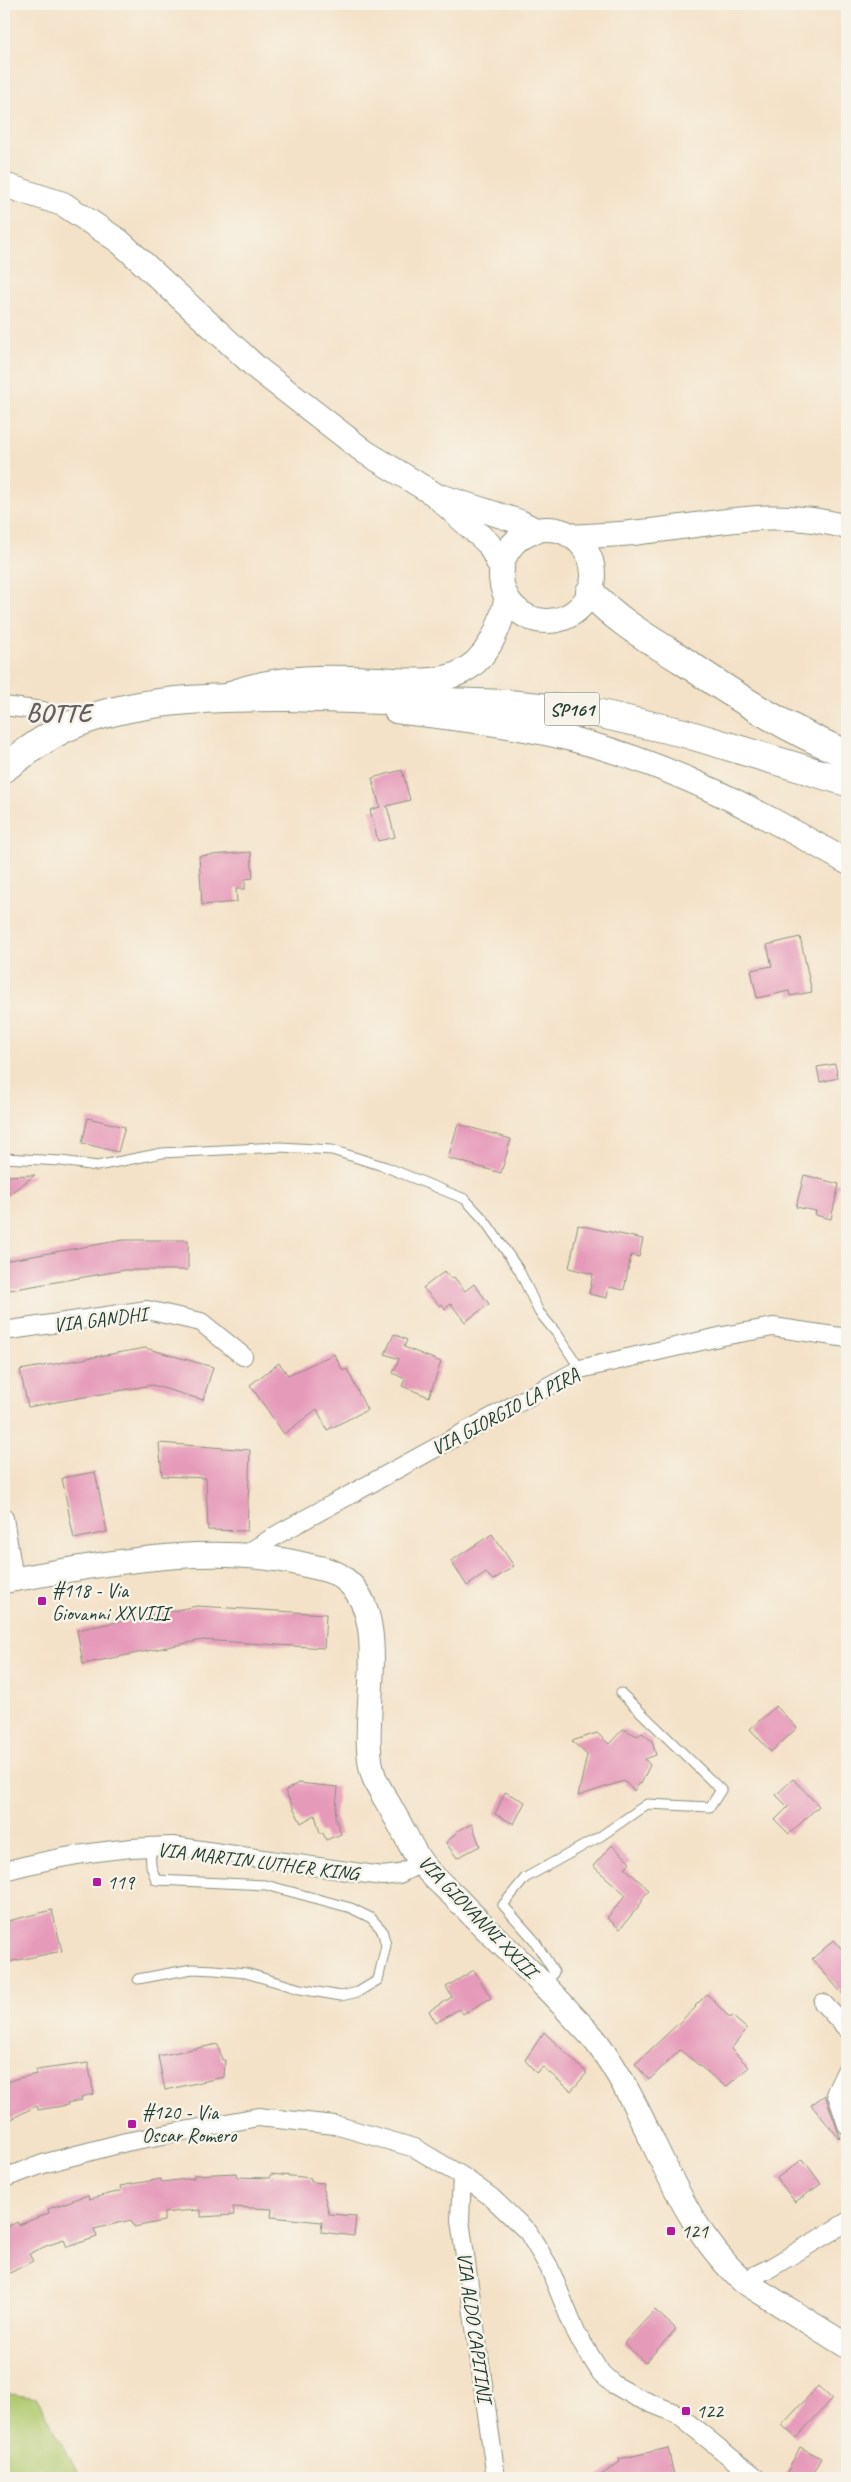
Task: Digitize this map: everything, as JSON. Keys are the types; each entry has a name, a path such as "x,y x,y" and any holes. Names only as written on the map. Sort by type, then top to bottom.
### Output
{"main road":[{"path":"4,185 63,204 119,241 258,369 365,452 434,494 489,544 502,570"},
{"path":"434,494 520,522 537,531"},
{"path":"572,537 642,532 724,520 769,516 820,521 847,527"},
{"path":"642,532 610,548 592,580 582,606 570,616 554,621 538,620 522,614 506,597 502,584 502,570 506,556 513,544 524,536 537,531 561,532 572,537 582,545 589,556 592,580 610,612 738,698 786,726 847,754"},
{"path":"216,698 241,689 294,679 336,677 415,680 437,679 456,674 473,664 492,641 501,619 506,597"},
{"path":"4,768 34,746 65,728 125,710 216,698 288,697 509,726 601,747 696,781 847,862"},
{"name":"SP161","path":"288,697 508,704 592,712 684,733 847,782"},
{"name":"VIA GIOVANNI XXIII","path":"9,1580 93,1565 212,1555 287,1560 321,1569 344,1578 358,1594 367,1616 372,1639 369,1754 374,1778 422,1863 546,1987 598,2044 640,2115 666,2170 697,2226 730,2270 743,2281 847,2346"}],"street":[{"path":"4,706 43,711 65,728"},
{"name":"VIA GANDHI","path":"4,1332 147,1310 201,1322 243,1356"},
{"name":"VIA GIORGIO LA PIRA","path":"243,1556 280,1533 580,1370 723,1336 773,1327 847,1338"},
{"path":"4,1518 9,1580"},
{"name":"VIA MARTIN LUTHER KING","path":"4,1871 52,1858 129,1847 150,1846 173,1846 382,1876 400,1874 422,1863"},
{"path":"823,2003 847,2029"},
{"path":"847,2069 836,2092 847,2125"},
{"path":"4,2178 46,2163 126,2142 258,2117 335,2125 415,2148 462,2176 491,2197 528,2232 540,2250 576,2333 601,2373 613,2384 636,2397 678,2414 756,2478"},
{"name":"VIA ALDO CAPITINI","path":"462,2176 460,2220 496,2478"},
{"path":"743,2281 770,2268 847,2222"}],"lane":[{"path":"4,1158 61,1161 97,1166 162,1154 280,1147 332,1150 386,1167 466,1199 485,1221 520,1270 539,1312 558,1335 580,1370"},
{"path":"546,1987 554,1972 534,1940 503,1905 525,1878 601,1836 647,1804 710,1807 720,1790 621,1693"},
{"path":"138,1979 192,1969 215,1970 246,1973 300,1989 341,1996 358,1992 378,1980 386,1945 382,1930 371,1918 341,1906 266,1884 156,1880 151,1866 150,1846"}],"green space":[{"path":"4,2393 37,2398 81,2478 4,2478"}],"building":[{"path":"402,770 410,800 387,806 395,837 378,841 370,810 380,807 372,778"},
{"path":"251,852 253,878 245,879 245,889 236,889 237,902 202,905 199,856"},
{"path":"800,937 812,992 790,996 789,991 757,998 751,970 772,966 767,945"},
{"path":"835,1064 838,1078 820,1082 817,1067"},
{"path":"88,1118 125,1127 118,1152 82,1143"},
{"path":"458,1124 511,1139 501,1173 448,1158"},
{"path":"35,1175 4,1198 4,1176"},
{"path":"804,1175 839,1184 831,1219 815,1215 816,1211 796,1207"},
{"path":"578,1225 643,1239 639,1257 631,1255 624,1290 609,1287 607,1298 589,1294 593,1274 569,1268"},
{"path":"123,1240 188,1240 188,1270 125,1270 4,1291 4,1261"},
{"path":"445,1271 451,1279 454,1277 465,1291 474,1284 489,1304 465,1322 451,1304 445,1309 442,1304 440,1306 423,1288"},
{"path":"394,1334 407,1340 404,1347 441,1362 429,1397 402,1386 405,1379 393,1373 399,1359 385,1354"},
{"path":"145,1348 213,1367 203,1400 152,1385 28,1407 20,1370"},
{"path":"334,1354 343,1371 347,1369 367,1410 327,1430 317,1409 284,1434 250,1385 279,1363 288,1375"},
{"path":"159,1443 250,1450 247,1531 208,1530 206,1478 162,1476"},
{"path":"95,1472 107,1532 74,1539 62,1478"},
{"path":"492,1534 514,1566 493,1580 486,1573 467,1586 451,1561"},
{"path":"197,1606 326,1614 324,1648 202,1640 83,1664 77,1630"},
{"path":"776,1706 797,1728 771,1752 750,1729"},
{"path":"623,1729 638,1736 642,1733 652,1741 656,1755 645,1759 650,1765 641,1784 634,1791 624,1781 578,1796 587,1755 572,1741 597,1733 609,1744"},
{"path":"793,1779 819,1806 789,1834 775,1820 788,1807 776,1795"},
{"path":"298,1783 338,1787 335,1817 341,1834 326,1840 323,1833 320,1833 315,1815 301,1823 285,1791"},
{"path":"505,1792 525,1802 514,1824 495,1814"},
{"path":"472,1824 480,1846 457,1858 446,1843 459,1830"},
{"path":"612,1845 630,1862 625,1868 649,1890 641,1900 643,1901 620,1929 607,1918 626,1895 593,1866"},
{"path":"52,1910 62,1951 4,1963 4,1922"},
{"path":"834,1940 847,1955 847,1999 812,1959"},
{"path":"474,1970 491,1998 463,2014 459,2009 436,2023 429,2011 452,1997 446,1987"},
{"path":"707,1994 730,2018 732,2016 747,2029 731,2049 749,2067 726,2087 680,2050 649,2080 635,2064 696,2007"},
{"path":"544,2032 587,2073 571,2091 543,2067 536,2073 525,2060"},
{"path":"218,2044 222,2060 225,2060 224,2077 165,2090 158,2056"},
{"path":"88,2063 94,2094 81,2097 82,2100 67,2103 68,2105 38,2110 36,2106 4,2123 4,2084 15,2079 37,2074 36,2070"},
{"path":"825,2095 840,2137 839,2138 811,2105"},
{"path":"803,2159 821,2184 795,2202 777,2178"},
{"path":"236,2173 237,2177 269,2178 271,2174 311,2178 311,2182 324,2183 323,2190 329,2214 356,2216 354,2236 321,2232 322,2222 271,2217 272,2209 233,2207 234,2215 201,2217 201,2210 164,2213 164,2221 134,2227 131,2220 94,2229 97,2237 67,2247 64,2240 46,2246 29,2254 33,2261 4,2276 4,2229 17,2222 19,2225 49,2213 48,2209 88,2195 89,2199 121,2191 120,2186 161,2179 162,2182 194,2178 194,2175"},
{"path":"655,2310 676,2329 645,2363 624,2343"},
{"path":"818,2386 832,2399 796,2438 782,2425"},
{"path":"800,2447 821,2458 813,2473 810,2472 807,2478 784,2478"},
{"path":"668,2448 674,2475 662,2478 597,2478 620,2462 619,2459"}],"waterway":[{"path":"4,9 10,4"}],"place":[{"name":"#118 - Via Giovanni XXVIII","path":"42,1601"},
{"name":"119","path":"97,1882"},
{"name":"#120 - Via Oscar Romero","path":"132,2124"},
{"name":"121","path":"671,2231"},
{"name":"122","path":"686,2411"}],"district":[{"name":"BOTTE","path":"59,712"}]}
